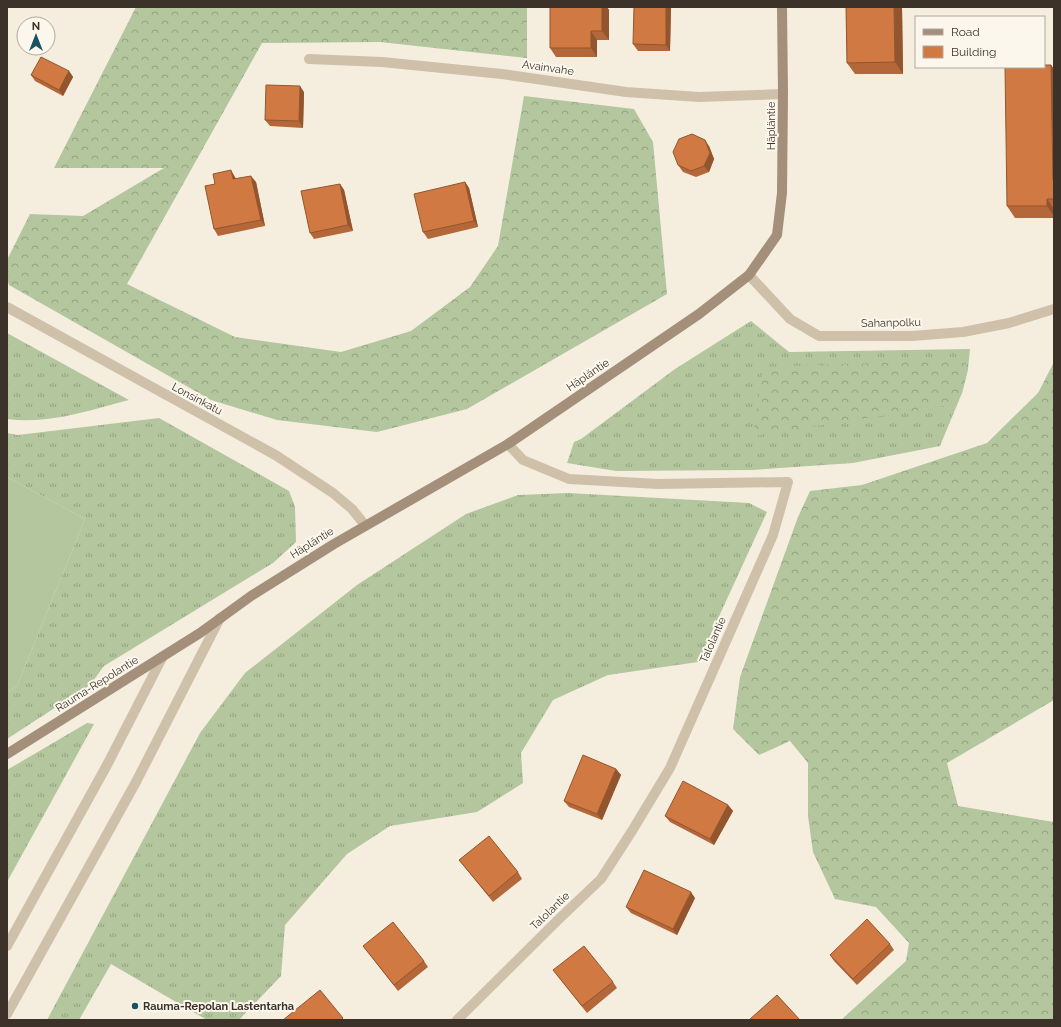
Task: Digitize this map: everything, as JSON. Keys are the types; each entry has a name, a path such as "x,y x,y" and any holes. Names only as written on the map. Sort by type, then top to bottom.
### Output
{"street":[{"name":"Häpläntie","path":"200,633 251,596 365,525 508,444 699,314 749,275 777,235 782,193 782,7"},
{"name":"Avainvahe","path":"309,59 382,62 546,80 626,92 699,97 783,94"},
{"name":"Sahanpolku","path":"749,275 790,319 819,336 912,336 962,332 1009,323 1054,309"},
{"name":"Lonsinkatu","path":"7,307 277,456 333,493 352,509 365,525"},
{"name":"Talolantie","path":"457,1020 601,879 632,830 670,768 773,535 788,482 658,484 569,479 523,460 508,444"},
{"path":"7,1014 136,782 220,618"},
{"name":"Rauma-Repolantie","path":"7,754 200,633"},
{"path":"7,946 107,765 163,656"}],"green space":[{"path":"136,7 527,7 527,58 380,42 262,43 127,284 235,337 341,352 411,331 470,287 498,246 524,96 634,109 653,142 667,294 467,409 377,432 277,420 211,400 9,285 7,279 7,260 30,214 83,216 164,168 54,168"},
{"path":"751,321 789,352 970,349 968,369 962,393 940,446 853,463 752,470 616,471 567,463 574,442 581,439 675,369"},
{"path":"7,333 129,400 69,416 38,420 7,419"},
{"path":"963,360 968,369 962,393 951,405 753,436 763,367"},
{"path":"1054,362 1054,700 947,763 958,806 1054,822 1054,1020 841,1020 906,961 909,943 876,907 835,899 813,852 808,816 808,763 790,741 759,755 733,729 740,677 798,517 810,491 862,485 987,443 1038,393"},
{"path":"159,418 289,491 295,507 296,542 273,563 104,666 90,685 7,739 7,692 17,686 85,519 7,477 7,433 18,435"},
{"path":"7,477 85,519 17,686 7,692"},
{"path":"568,493 749,503 767,512 698,662 608,675 553,700 521,753 523,783 477,812 390,826 347,854 285,925 281,976 239,1020 207,1020 111,964 79,1020 47,1020 200,733 245,673 357,585 466,514 518,495"},
{"path":"87,723 94,724 7,882 7,770"}],"building":[{"path":"550,7 602,7 602,31 591,31 591,48 550,48"},
{"path":"634,7 666,7 666,45 633,44"},
{"path":"846,7 894,7 895,62 847,63"},
{"path":"41,57 69,71 59,90 31,75"},
{"path":"1045,65 1051,65 1054,199 1047,199 1047,206 1007,206 1005,68 1045,68"},
{"path":"266,85 300,86 299,121 265,120"},
{"path":"692,134 705,140 710,153 704,166 691,171 678,165 673,152 679,139"},
{"path":"231,170 233,179 251,176 261,220 214,229 205,186 215,184 213,174"},
{"path":"465,182 474,221 423,232 414,194"},
{"path":"340,184 348,225 310,233 301,191"},
{"path":"583,755 616,769 597,814 564,801"},
{"path":"683,781 728,805 710,839 665,816"},
{"path":"489,836 518,872 489,896 459,860"},
{"path":"644,870 691,892 673,929 626,907"},
{"path":"867,919 890,944 853,979 830,955"},
{"path":"393,922 424,961 394,985 363,946"},
{"path":"584,946 613,982 582,1006 553,970"},
{"path":"320,990 343,1018 341,1020 283,1020"},
{"path":"777,995 800,1020 749,1020"}],"place":[{"name":"Rauma-Repolan Lastentarha","path":"135,1006"}]}
